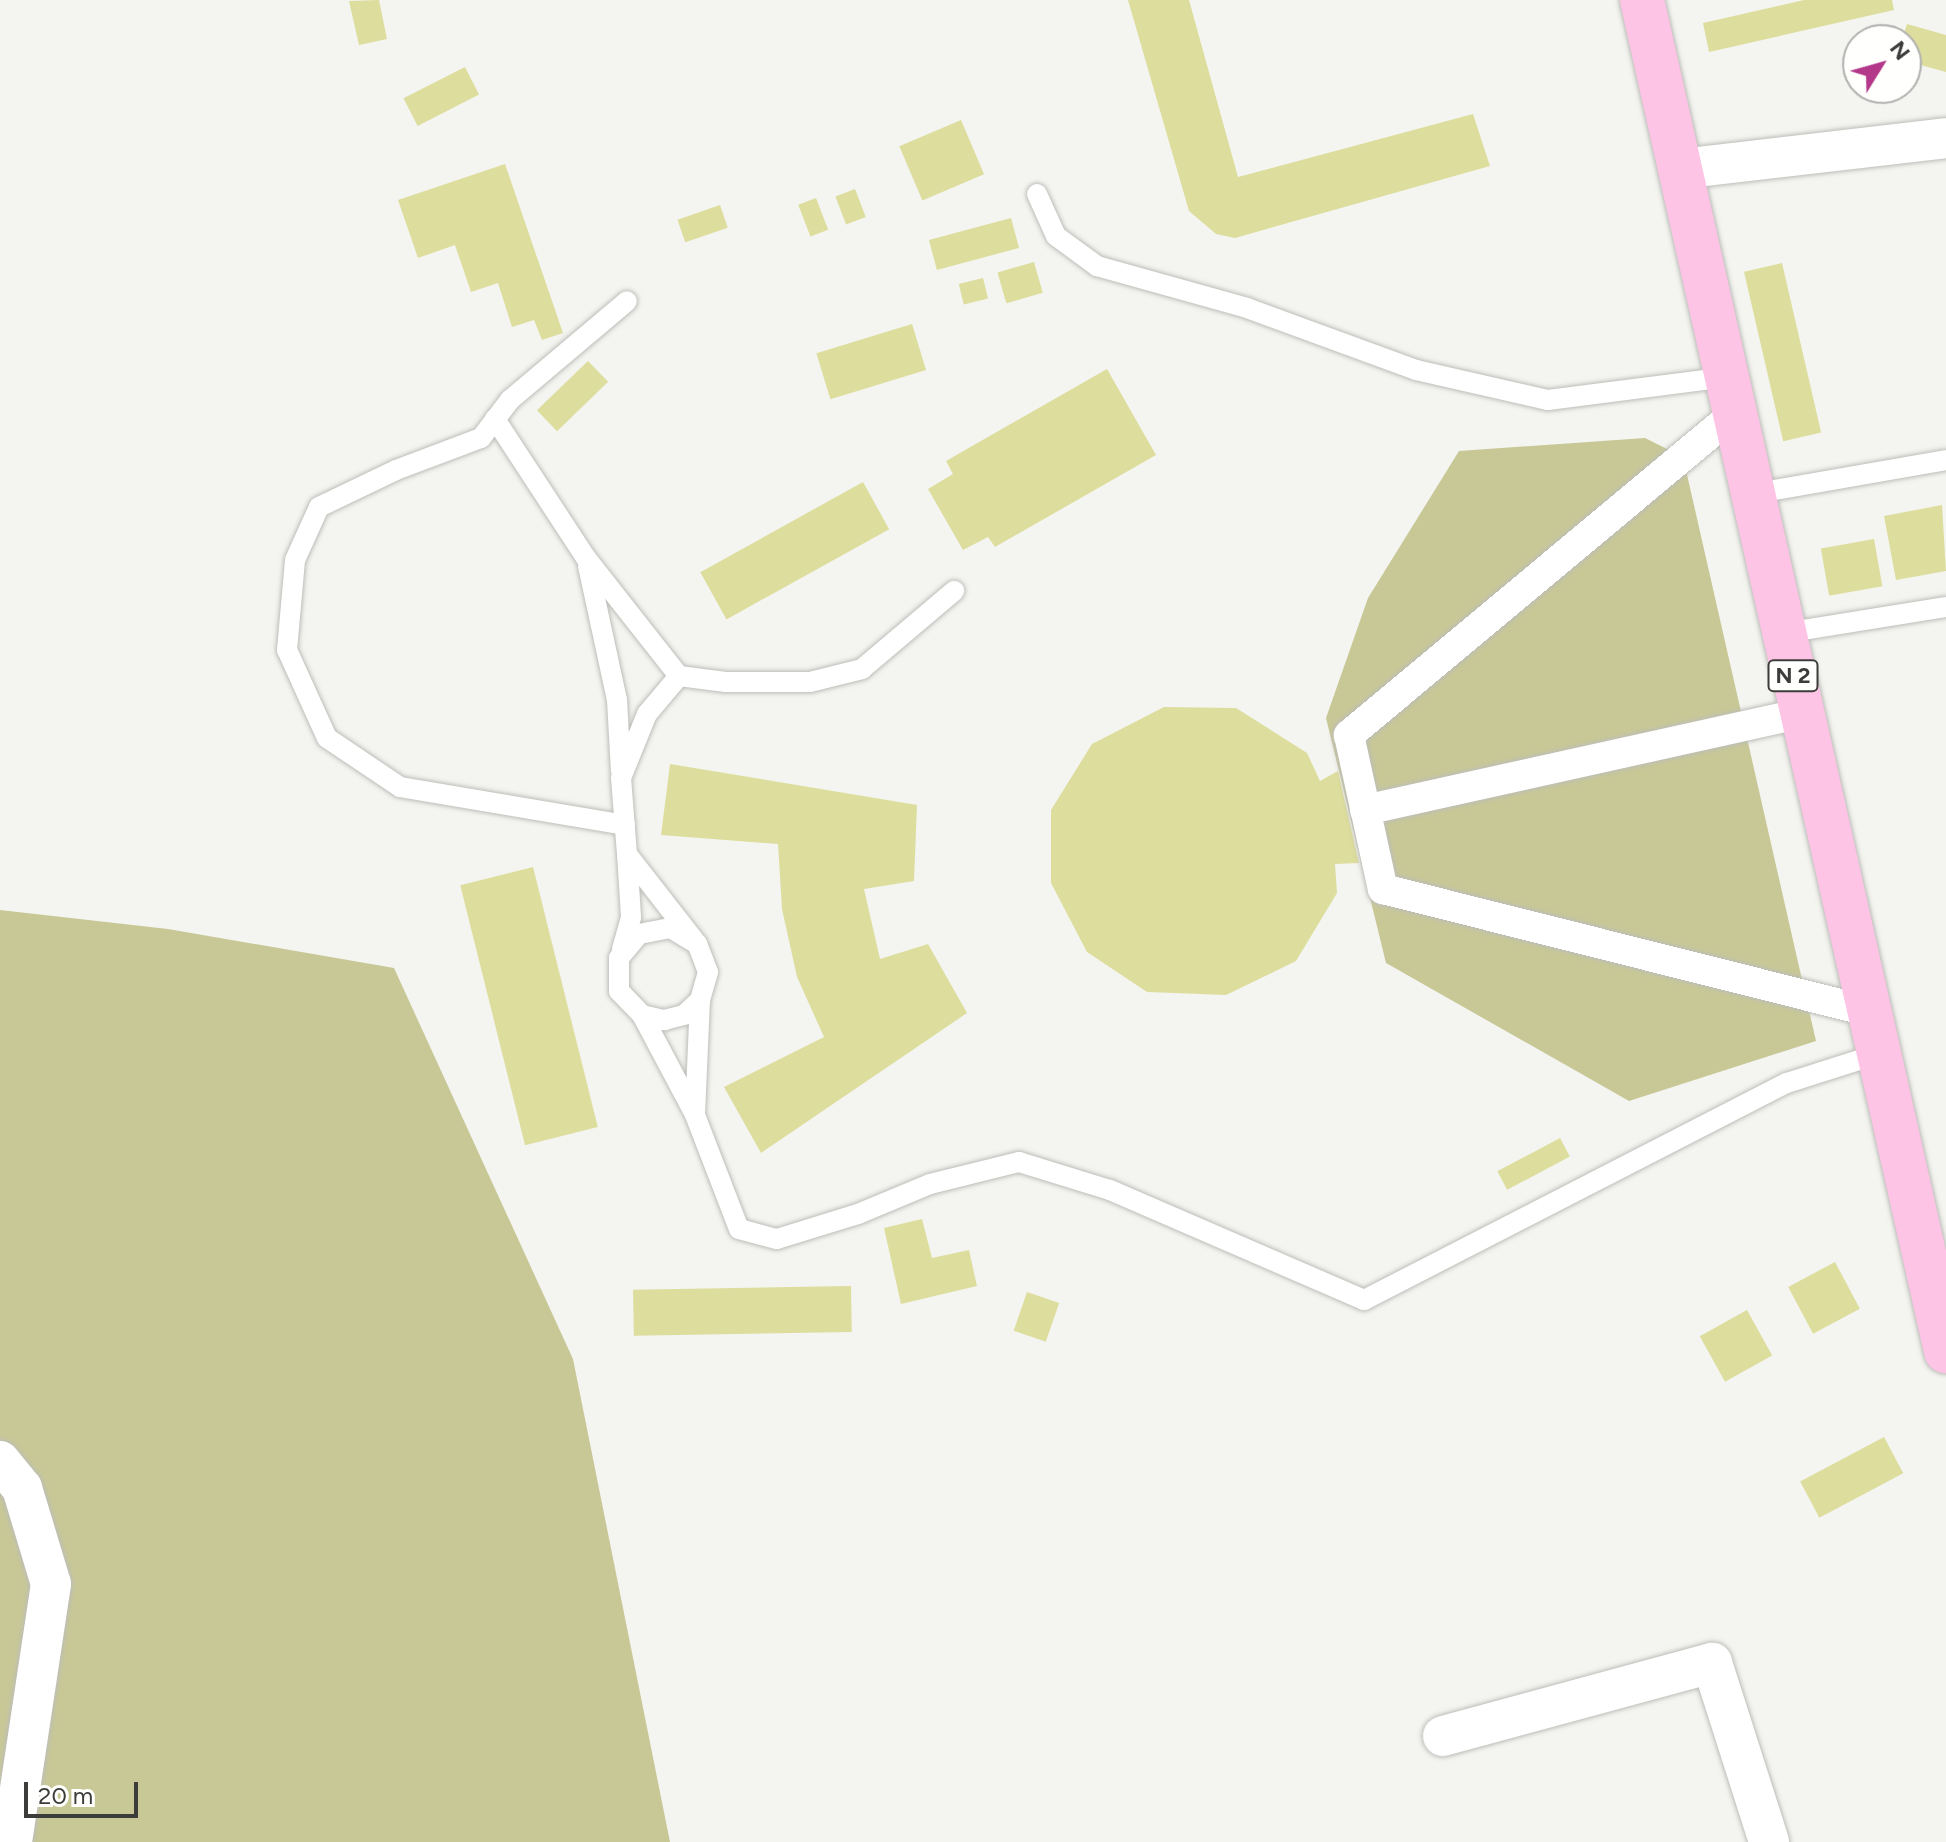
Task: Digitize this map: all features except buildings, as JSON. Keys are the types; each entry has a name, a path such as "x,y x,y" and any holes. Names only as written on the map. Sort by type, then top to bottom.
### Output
{"main road":[{"name":"N 2","path":"1642,0 1946,1351"}],"street":[{"path":"1680,169 1946,138"},
{"path":"1731,395 1349,735 1365,810 1383,889 1868,1011"},
{"path":"1365,810 1802,713"},
{"path":"0,1461 22,1488 51,1584 12,1842"},
{"path":"1443,1736 1712,1663 1769,1842"}],"lane":[{"path":"1037,194 1056,236 1097,266 1247,308 1416,370 1548,400 1731,395"},
{"path":"625,825 400,787 327,738 287,650 295,560 319,507 396,470 481,438 510,400 627,301"},
{"path":"495,419 586,558 679,676 726,682 810,682 862,669 954,591"},
{"path":"1752,494 1946,460"},
{"path":"586,558 617,700 631,917 619,958 619,991 642,1015 695,1115 739,1229 777,1239 858,1214 930,1184 1019,1162 1110,1190 1364,1300 1787,1083 1878,1054"},
{"path":"1784,633 1946,607"},
{"path":"621,778 647,714 679,676"},
{"path":"627,854 697,944 708,972 700,1000 695,1115"},
{"path":"619,958 639,934 670,928 697,944"},
{"path":"642,1015 664,1020 684,1015 700,1000"}],"green space":[{"path":"1645,438 1683,457 1816,1041 1629,1101 1386,963 1326,718 1368,598 1459,451"},
{"path":"0,910 168,929 394,968 573,1359 670,1842 0,1842"}]}
